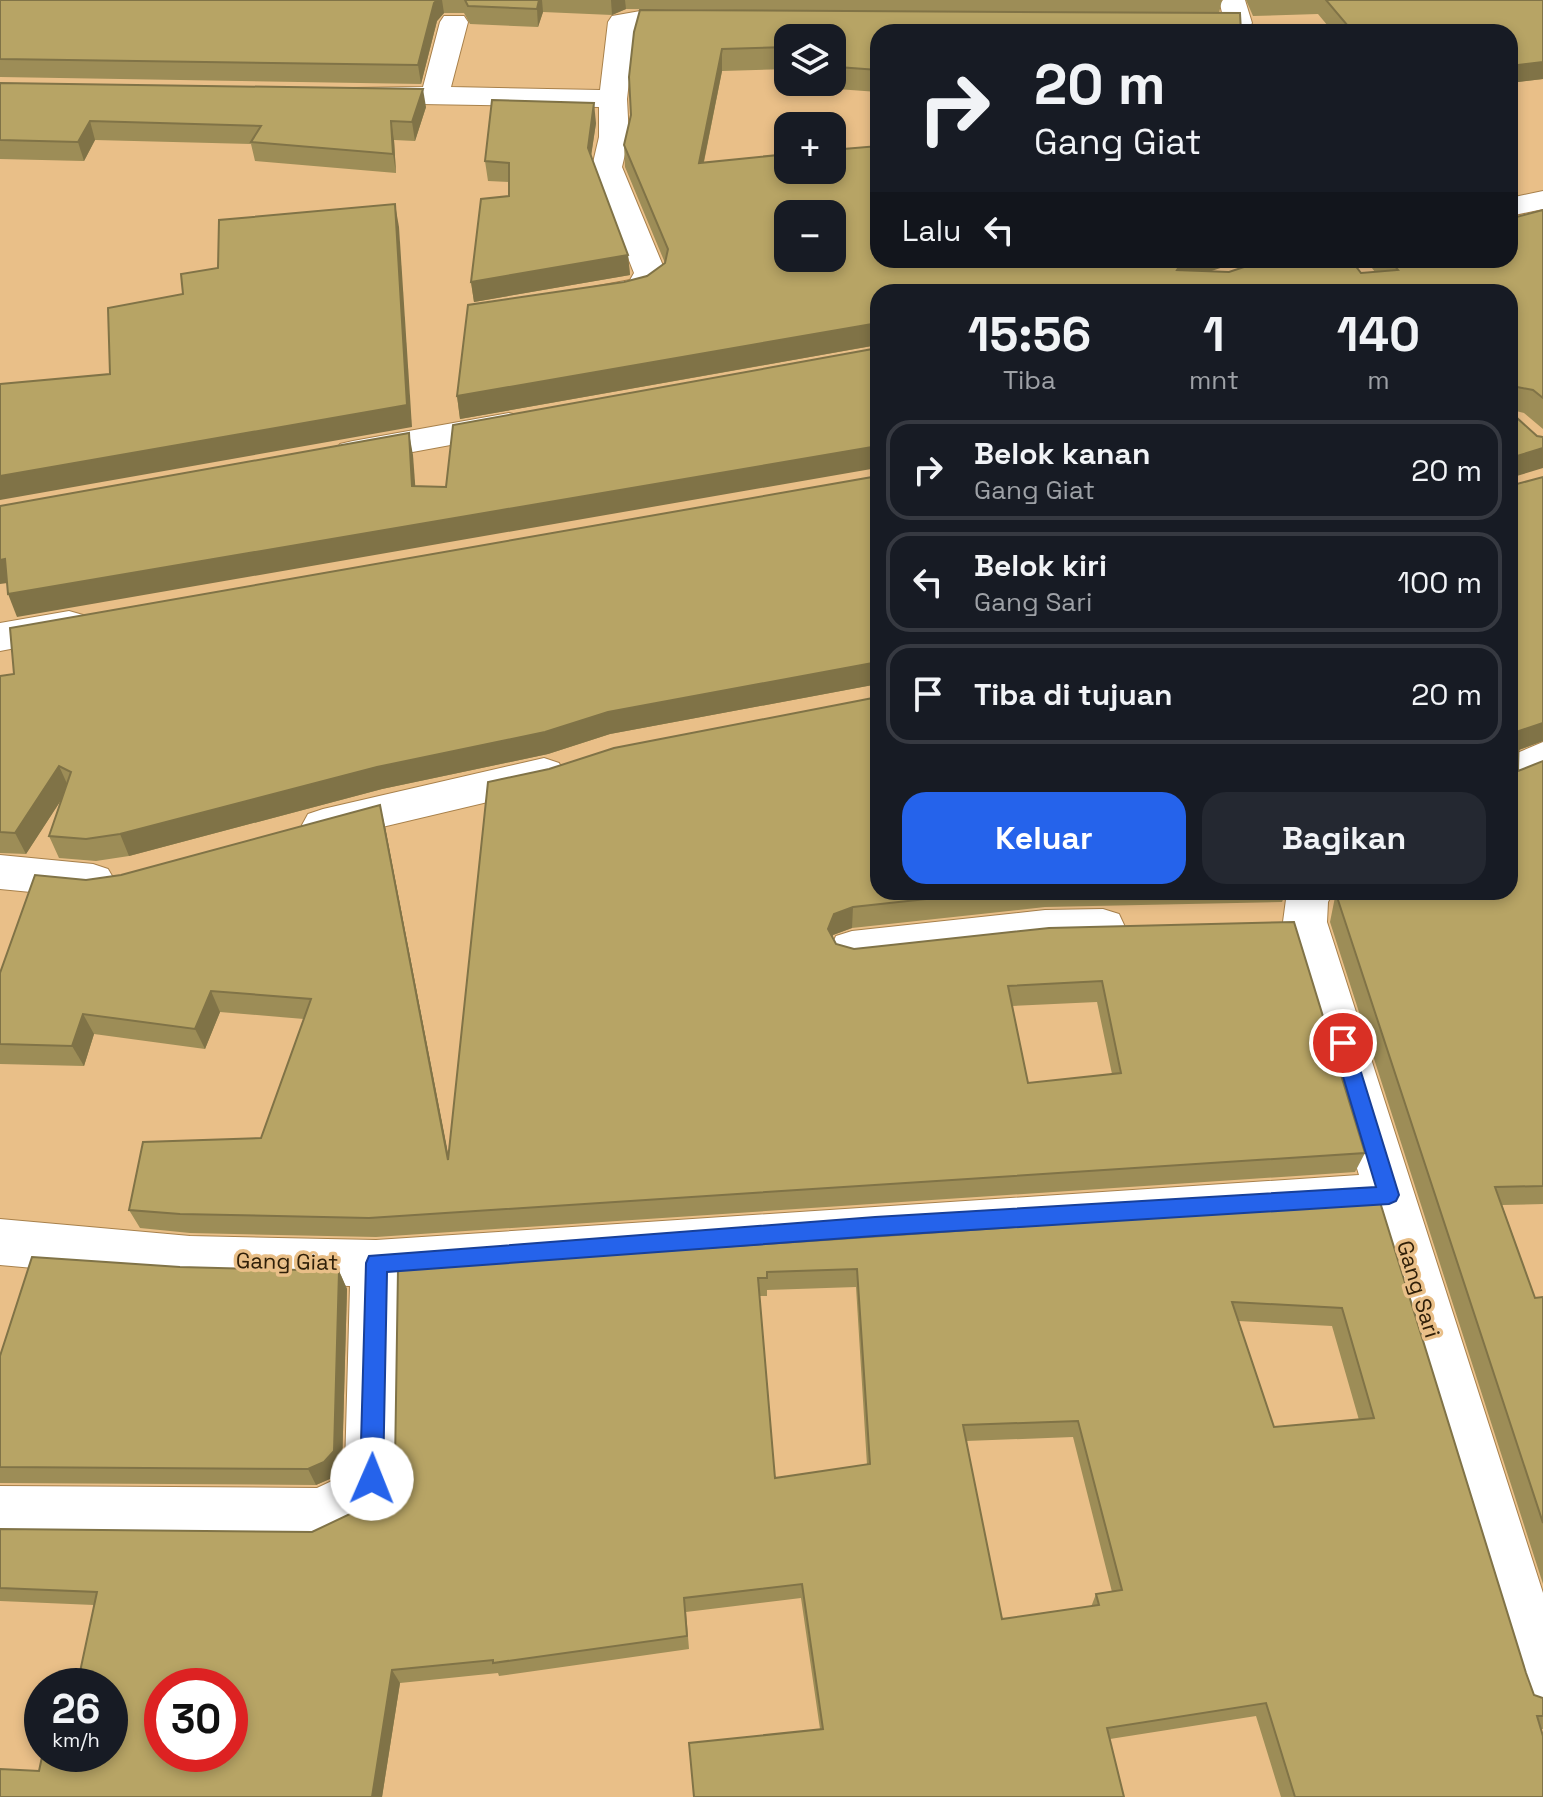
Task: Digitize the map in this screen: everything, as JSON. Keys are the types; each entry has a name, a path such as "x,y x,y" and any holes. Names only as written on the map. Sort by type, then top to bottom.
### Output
{"street":[{"path":"1234,4 1237,24"},
{"path":"566,301 643,288 650,273 607,167 614,137 613,99 622,22 654,9 719,19"},
{"path":"435,95 454,22"},
{"path":"327,93 613,99"},
{"path":"1518,205 1543,200"},
{"path":"325,457 543,418"},
{"path":"0,637 103,619"},
{"path":"1518,771 1543,757"},
{"path":"280,836 582,762"},
{"path":"0,872 96,881 130,876"},
{"name":"Gang Sari","path":"1292,912 1389,1195 1543,1685"},
{"path":"852,949 1045,928 1137,926"},
{"name":"Gang Giat","path":"0,1242 190,1259 376,1263 875,1227 1389,1195"},
{"path":"0,1514 321,1516 354,1499 372,1479 376,1263"}],"building":[{"path":"0,0 437,0 418,65 0,59"},
{"path":"465,0 539,0 537,9 468,6"},
{"path":"1326,0 1543,0 1543,62 1518,65 1518,24 1346,24"},
{"path":"640,10 1240,13 1241,24 870,24 870,69 846,68 846,24 774,24 774,47 722,49 699,163 774,155 774,184 846,184 846,149 870,147 870,268 1178,268 1229,272 1241,268 1357,268 1361,273 1398,270 1396,268 1518,268 1518,217 1543,210 1543,398 1533,390 1518,387 1518,284 870,284 870,324 457,396 468,305 624,282 647,276 665,263 668,249 624,145 631,115 629,77"},
{"path":"0,83 423,89 412,122 391,121 393,154 251,142 261,126 90,121 78,142 0,140"},
{"path":"492,100 594,103 588,148 628,255 471,282 481,199 509,196 509,163 485,161"},
{"path":"395,204 407,405 0,476 0,384 110,374 108,308 183,294 181,274 218,268 219,220"},
{"path":"870,349 870,447 8,594 5,559 0,560 0,506 409,433 412,486 446,487 453,425"},
{"path":"1518,419 1537,436 1543,437 1543,448 1518,456"},
{"path":"870,477 870,663 608,712 545,732 377,767 120,834 86,839 49,836 71,772 59,766 15,833 0,832 0,676 14,674 10,628"},
{"path":"1543,477 1543,723 1519,731 1518,771 1518,484"},
{"path":"870,699 870,900 917,900 853,907 834,914 828,929 836,944 854,949 1049,928 1294,922 1365,1153 369,1218 129,1210 143,1142 261,1138 311,999 211,991 195,1029 83,1014 72,1046 0,1044 0,973 35,875 86,880 121,875 380,805 448,1160 488,782 549,769 614,748","holes":["1102,981 1121,1073 1028,1083 1008,986"]},
{"path":"1543,761 1543,1186 1495,1187 1535,1298 1543,1297 1543,1523 1338,900 1518,900 1518,771"},
{"path":"1380,1202 1526,1673 1534,1695 1543,1698 1543,1716 1537,1716 1543,1736 1543,1797 1295,1797 1266,1703 1107,1728 1124,1797 694,1797 689,1743 823,1729 802,1584 684,1598 687,1636 493,1663 493,1660 392,1670 372,1797 0,1797 0,1769 24,1772 128,1772 128,1668 81,1668 97,1592 0,1588 0,1529 312,1532 369,1505 386,1484 395,1464 398,1269","holes":["857,1269 870,1464 775,1478 758,1278 767,1278 767,1272","1232,1302 1342,1308 1374,1418 1274,1427","1078,1421 1122,1590 1096,1594 1099,1605 1002,1619 963,1425"]},
{"path":"32,1257 180,1267 339,1271 334,1451 324,1462 308,1469 0,1467 0,1356"}],"route":[{"path":"372,1479 376,1263 875,1227 1389,1195 1343,1043"}]}
